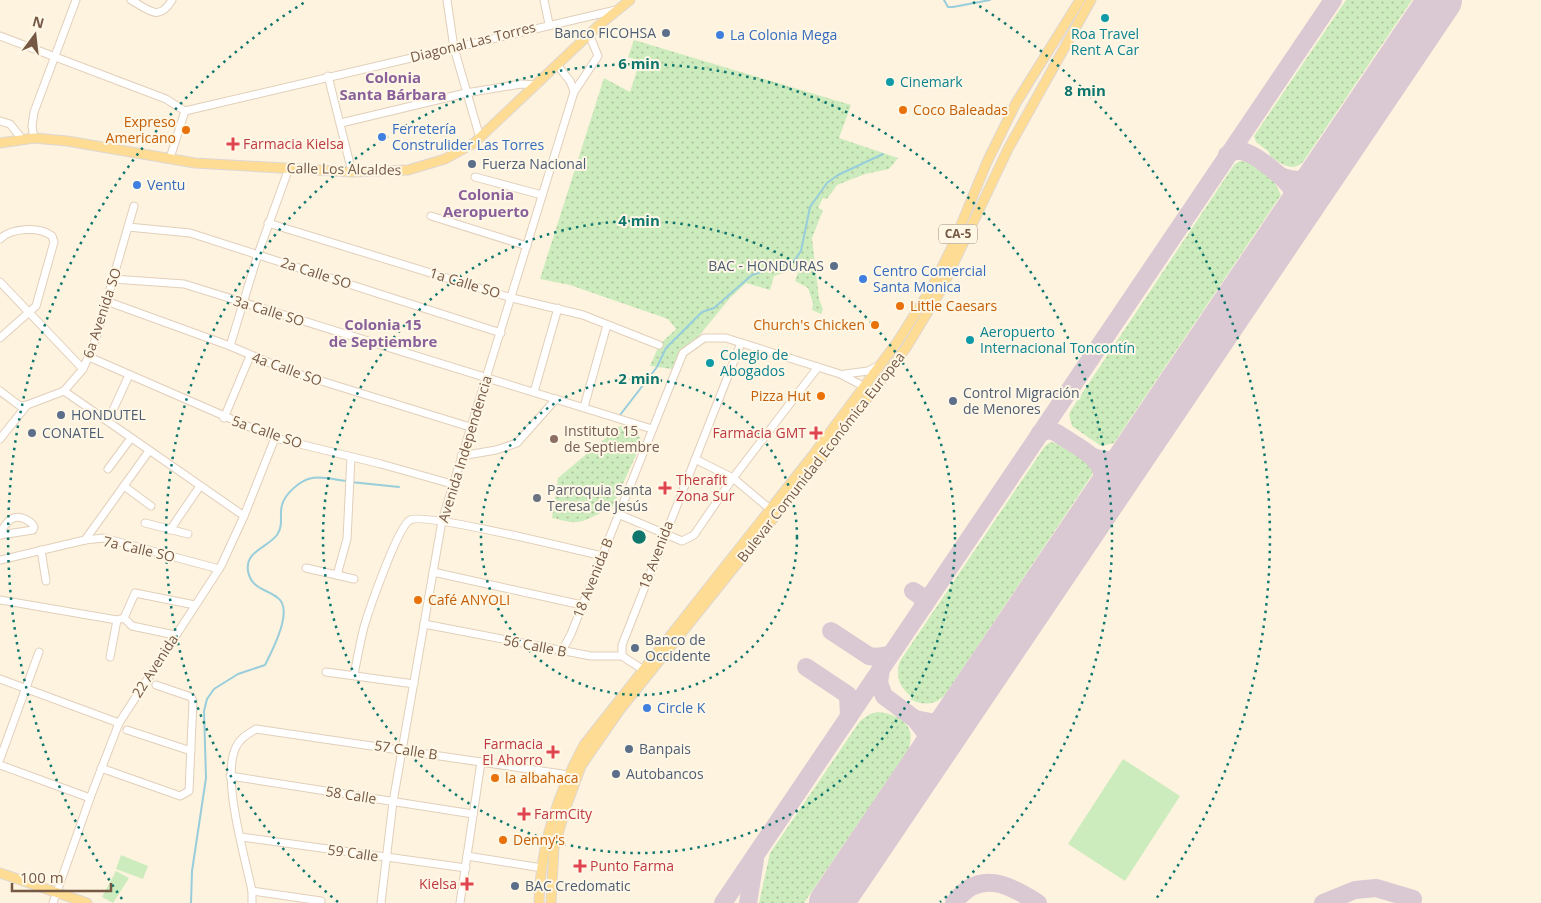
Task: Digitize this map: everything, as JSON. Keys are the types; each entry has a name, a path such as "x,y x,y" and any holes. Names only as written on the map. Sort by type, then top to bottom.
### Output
{"main road":[{"name":"Calle Los Alcaldes","path":"0,143 34,138 194,163 352,172 408,170 445,159 480,138 558,66 589,34 630,0"},
{"name":"Bulevar Comunidad Económica Europea","path":"539,903 542,868 552,823 569,776 584,745 770,509 881,364 932,287 971,205 995,143 1046,52 1080,0"},
{"name":"Bulevar Comunidad Económica Europea","path":"551,903 551,876 559,828 581,766 596,740 817,464 906,348 940,292 1008,149 1091,0"},
{"path":"0,873 87,903"}],"street":[{"path":"34,138 32,126 34,112 76,0"},
{"path":"131,0 156,13 166,10 172,0"},
{"path":"544,0 549,24"},
{"path":"446,1 454,48 480,138"},
{"name":"Diagonal Las Torres","path":"185,111 549,24 616,10"},
{"name":"Avenida Independencia","path":"380,903 393,802 442,521 574,92 598,56 589,34"},
{"path":"0,36 166,99 185,111 170,158"},
{"path":"558,66 570,81 574,92"},
{"path":"328,76 352,172"},
{"path":"341,123 466,93 521,84 537,85"},
{"path":"0,121 10,124 22,139"},
{"path":"230,346 268,223 288,168"},
{"path":"475,177 542,195"},
{"name":"6a Avenida SO","path":"27,405 64,391 83,369 89,357 134,206"},
{"path":"432,216 527,246"},
{"name":"1a Calle SO","path":"268,223 512,298 558,308 659,345"},
{"name":"2a Calle SO","path":"128,227 190,233 501,333"},
{"path":"0,239 10,231 16,230 46,232 54,239 37,304 0,338"},
{"name":"3a Calle SO","path":"113,279 184,284 652,429"},
{"path":"0,282 83,369"},
{"name":"4a Calle SO","path":"106,301 230,346 250,356 361,395 470,427"},
{"path":"534,392 558,308"},
{"path":"584,407 607,325"},
{"name":"18 Avenida B","path":"562,651 684,353 697,342 713,337 741,343"},
{"path":"741,343 840,374 864,386"},
{"name":"18 Avenida","path":"622,656 622,645 664,533 741,343"},
{"path":"224,418 250,356"},
{"name":"5a Calle SO","path":"89,357 224,418 275,438 452,484"},
{"path":"840,374 862,372 881,364"},
{"path":"618,514 682,541 694,535 733,478 818,367"},
{"path":"108,421 128,375"},
{"path":"64,391 244,516"},
{"path":"0,392 20,406 27,405"},
{"path":"461,456 496,450 517,443 556,399"},
{"path":"0,439 27,405"},
{"path":"108,469 131,438"},
{"name":"22 Avenida","path":"54,903 90,798 119,723 219,569 244,516 275,438"},
{"path":"85,540 149,451"},
{"path":"337,575 346,539 351,457"},
{"path":"695,459 733,478 770,509"},
{"path":"124,486 151,506"},
{"path":"170,530 200,486"},
{"path":"354,675 364,625 396,540 407,521 415,518 442,521 602,556"},
{"path":"145,524 188,534"},
{"name":"7a Calle SO","path":"0,560 85,540 104,538 219,569"},
{"path":"41,550 46,581"},
{"path":"306,568 354,579"},
{"path":"434,572 582,605"},
{"path":"110,657 121,619 135,593 195,605"},
{"path":"0,600 121,619 132,626 176,635"},
{"name":"56 Calle B","path":"424,624 591,656 622,656"},
{"path":"0,759 39,652"},
{"path":"622,656 642,669"},
{"path":"326,672 414,684"},
{"path":"0,679 119,723"},
{"path":"102,768 180,796 189,792 194,701 191,697 156,685"},
{"path":"127,730 191,751"},
{"name":"57 Calle B","path":"230,776 236,746 244,736 256,730 402,749 569,776"},
{"path":"460,903 481,762"},
{"path":"0,765 90,798"},
{"path":"230,776 252,891 252,903"},
{"name":"58 Calle","path":"230,776 473,814"},
{"name":"59 Calle","path":"241,837 466,868"},
{"path":"467,856 542,868"},
{"path":"252,891 321,901"}],"green space":[{"path":"1346,0 1412,0 1303,162 1295,167 1286,166 1270,156 1269,152 1256,142 1254,136"},
{"path":"634,40 851,105 839,138 898,158 889,169 865,174 837,185 827,199 823,198 818,208 823,210 812,238 819,299 823,309 821,314 812,310 813,303 808,288 795,281 798,272 792,270 774,276 770,290 746,283 730,298 698,337 683,349 672,369 650,366 659,345 676,329 668,319 570,285 540,279 604,78 630,92 640,61 628,57"},
{"path":"1240,161 1248,162 1274,181 1281,195 1114,443 1101,446 1072,426 1069,415 1071,410 1234,165"},
{"path":"620,426 636,431 641,439 641,444 611,510 577,522 552,518 558,478"},
{"path":"1051,442 1064,446 1066,444 1089,460 1093,469 1092,475 945,695 933,703 919,703 910,699 912,697 899,681 900,661 1045,446"},
{"path":"878,712 893,715 905,723 910,734 908,750 804,903 759,903 770,853 860,721 870,714"},
{"path":"1123,759 1180,796 1125,881 1068,844"},
{"path":"121,855 148,866 143,879 116,869"},
{"path":"116,871 129,878 113,903 102,897"}],"waterway":[{"path":"944,0 948,7 990,0"},
{"path":"620,415 657,367 666,348 702,312 714,308 752,275 794,261 801,251 810,207 827,183 838,175 883,154"},
{"path":"191,903 192,871 206,778 204,711 207,699 214,689 238,674 265,665 283,621 284,612 282,604 274,595 252,582 248,571 248,564 253,554 277,535 280,528 281,509 284,501 298,485 307,479 316,478 347,481"},
{"path":"351,482 399,487"}],"taxiway":[{"path":"723,903 1333,0"},
{"path":"1227,155 1237,151 1247,153 1263,162 1279,175 1295,195 1296,204 1293,218"},
{"path":"1279,175 1298,180 1309,178 1326,169"},
{"path":"1040,433 1050,430 1057,433 1095,459 1103,476 1102,502"},
{"path":"1093,457 1114,460 1131,452 1142,442"},
{"path":"913,591 921,596 924,606"},
{"path":"831,631 869,656 890,655"},
{"path":"806,667 848,695 849,717"},
{"path":"881,668 879,683 884,696 915,719 936,723 960,712"},
{"path":"915,719 925,732 929,758"},
{"path":"748,903 755,860"},
{"path":"954,903 964,892 984,883 995,883 1017,890 1038,903"},
{"path":"1323,903 1355,890 1376,888 1413,899 1412,903"}],"runway":[{"path":"831,903 1440,0"}],"place":[{"name":"Roa Travel Rent A Car","path":"1105,18"},
{"name":"Banco FICOHSA","path":"666,33"},
{"name":"La Colonia Mega","path":"720,35"},
{"name":"Cinemark","path":"890,82"},
{"name":"Coco Baleadas","path":"903,110"},
{"name":"Expreso Americano","path":"186,130"},
{"name":"Ferretería Construlider Las Torres","path":"382,137"},
{"name":"Farmacia Kielsa","path":"233,144"},
{"name":"Fuerza Nacional","path":"472,164"},
{"name":"Ventu","path":"137,185"},
{"name":"BAC - HONDURAS","path":"834,266"},
{"name":"Centro Comercial Santa Monica","path":"863,279"},
{"name":"Little Caesars","path":"900,306"},
{"name":"Church's Chicken","path":"875,325"},
{"name":"Aeropuerto Internacional Toncontín","path":"970,340"},
{"name":"Colegio de Abogados","path":"710,363"},
{"name":"Pizza Hut","path":"821,396"},
{"name":"Control Migración de Menores","path":"953,401"},
{"name":"HONDUTEL","path":"61,415"},
{"name":"CONATEL","path":"32,433"},
{"name":"Farmacia GMT","path":"816,433"},
{"name":"Instituto 15 de Septiembre","path":"554,439"},
{"name":"Therafit Zona Sur","path":"665,488"},
{"name":"Parroquia Santa Teresa de Jesús","path":"537,498"},
{"name":"Café ANYOLI","path":"418,600"},
{"name":"Banco de Occidente","path":"635,648"},
{"name":"Circle K","path":"647,708"},
{"name":"Banpais","path":"629,749"},
{"name":"Farmacia El Ahorro","path":"553,752"},
{"name":"Autobancos","path":"616,774"},
{"name":"la albahaca","path":"495,778"},
{"name":"FarmCity","path":"524,814"},
{"name":"Denny's","path":"503,840"},
{"name":"Punto Farma","path":"580,866"},
{"name":"Kielsa","path":"467,884"},
{"name":"BAC Credomatic","path":"515,886"}],"district":[{"name":"Colonia Santa Bárbara","path":"393,86"},
{"name":"Colonia Aeropuerto","path":"486,204"},
{"name":"Colonia 15 de Septiembre","path":"383,334"}]}
